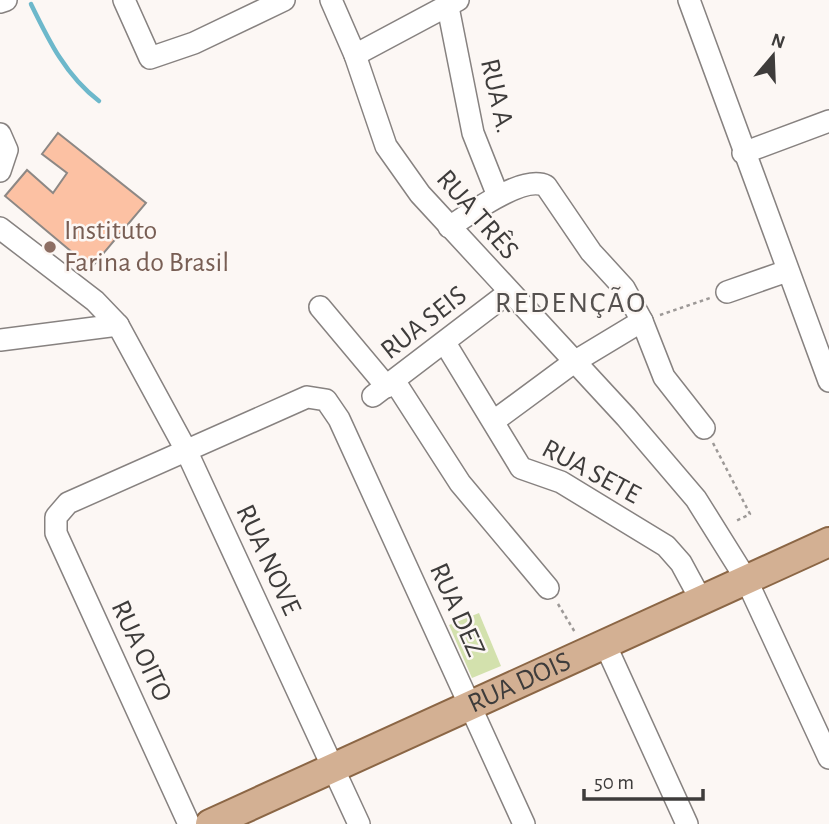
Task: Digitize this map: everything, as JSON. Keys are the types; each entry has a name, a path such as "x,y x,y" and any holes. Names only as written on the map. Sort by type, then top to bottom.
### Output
{"main road":[{"name":"RUA DOIS","path":"210,824 829,542"}],"street":[{"path":"0,2 6,0"},
{"path":"124,0 150,58 194,43 261,5 284,0"},
{"name":"RUA TRÊS","path":"331,0 355,55 386,146 420,194 449,227 671,466 746,579 829,758"},
{"path":"689,0 829,381"},
{"path":"355,55 453,4"},
{"name":"RUA A.","path":"453,4 473,133 498,195"},
{"path":"743,153 829,121"},
{"path":"0,134 7,150 0,172"},
{"path":"449,227 498,195 536,182 546,186 591,251 624,288 642,321 664,377 704,428"},
{"name":"RUA NOVE","path":"0,228 95,301 118,324 186,450 359,824"},
{"path":"727,292 787,271"},
{"name":"RUA SEIS","path":"385,388 508,293"},
{"path":"320,307 460,483 548,588"},
{"path":"494,421 574,362 642,321"},
{"path":"0,340 118,324"},
{"name":"RUA SETE","path":"445,343 521,468 561,482 666,546 681,564 701,600"},
{"name":"RUA DEZ","path":"186,450 307,397 326,400 340,419 524,824"},
{"name":"RUA OITO","path":"186,450 68,503 56,517 56,533 189,824"},
{"path":"596,648 687,824"}],"path":[{"path":"642,321 727,292"},
{"path":"704,428 750,514 716,532"},
{"path":"548,588 596,648"}],"green space":[{"path":"479,613 501,666 472,678 449,625"}],"building":[{"path":"58,133 146,203 91,268 5,196 27,170 53,193 67,173 42,154"}],"waterway":[{"path":"31,4 68,69 99,101"}],"place":[{"name":"Instituto Farina do Brasil","path":"50,247"}],"district":[{"name":"REDENÇÃO","path":"571,303"}]}
